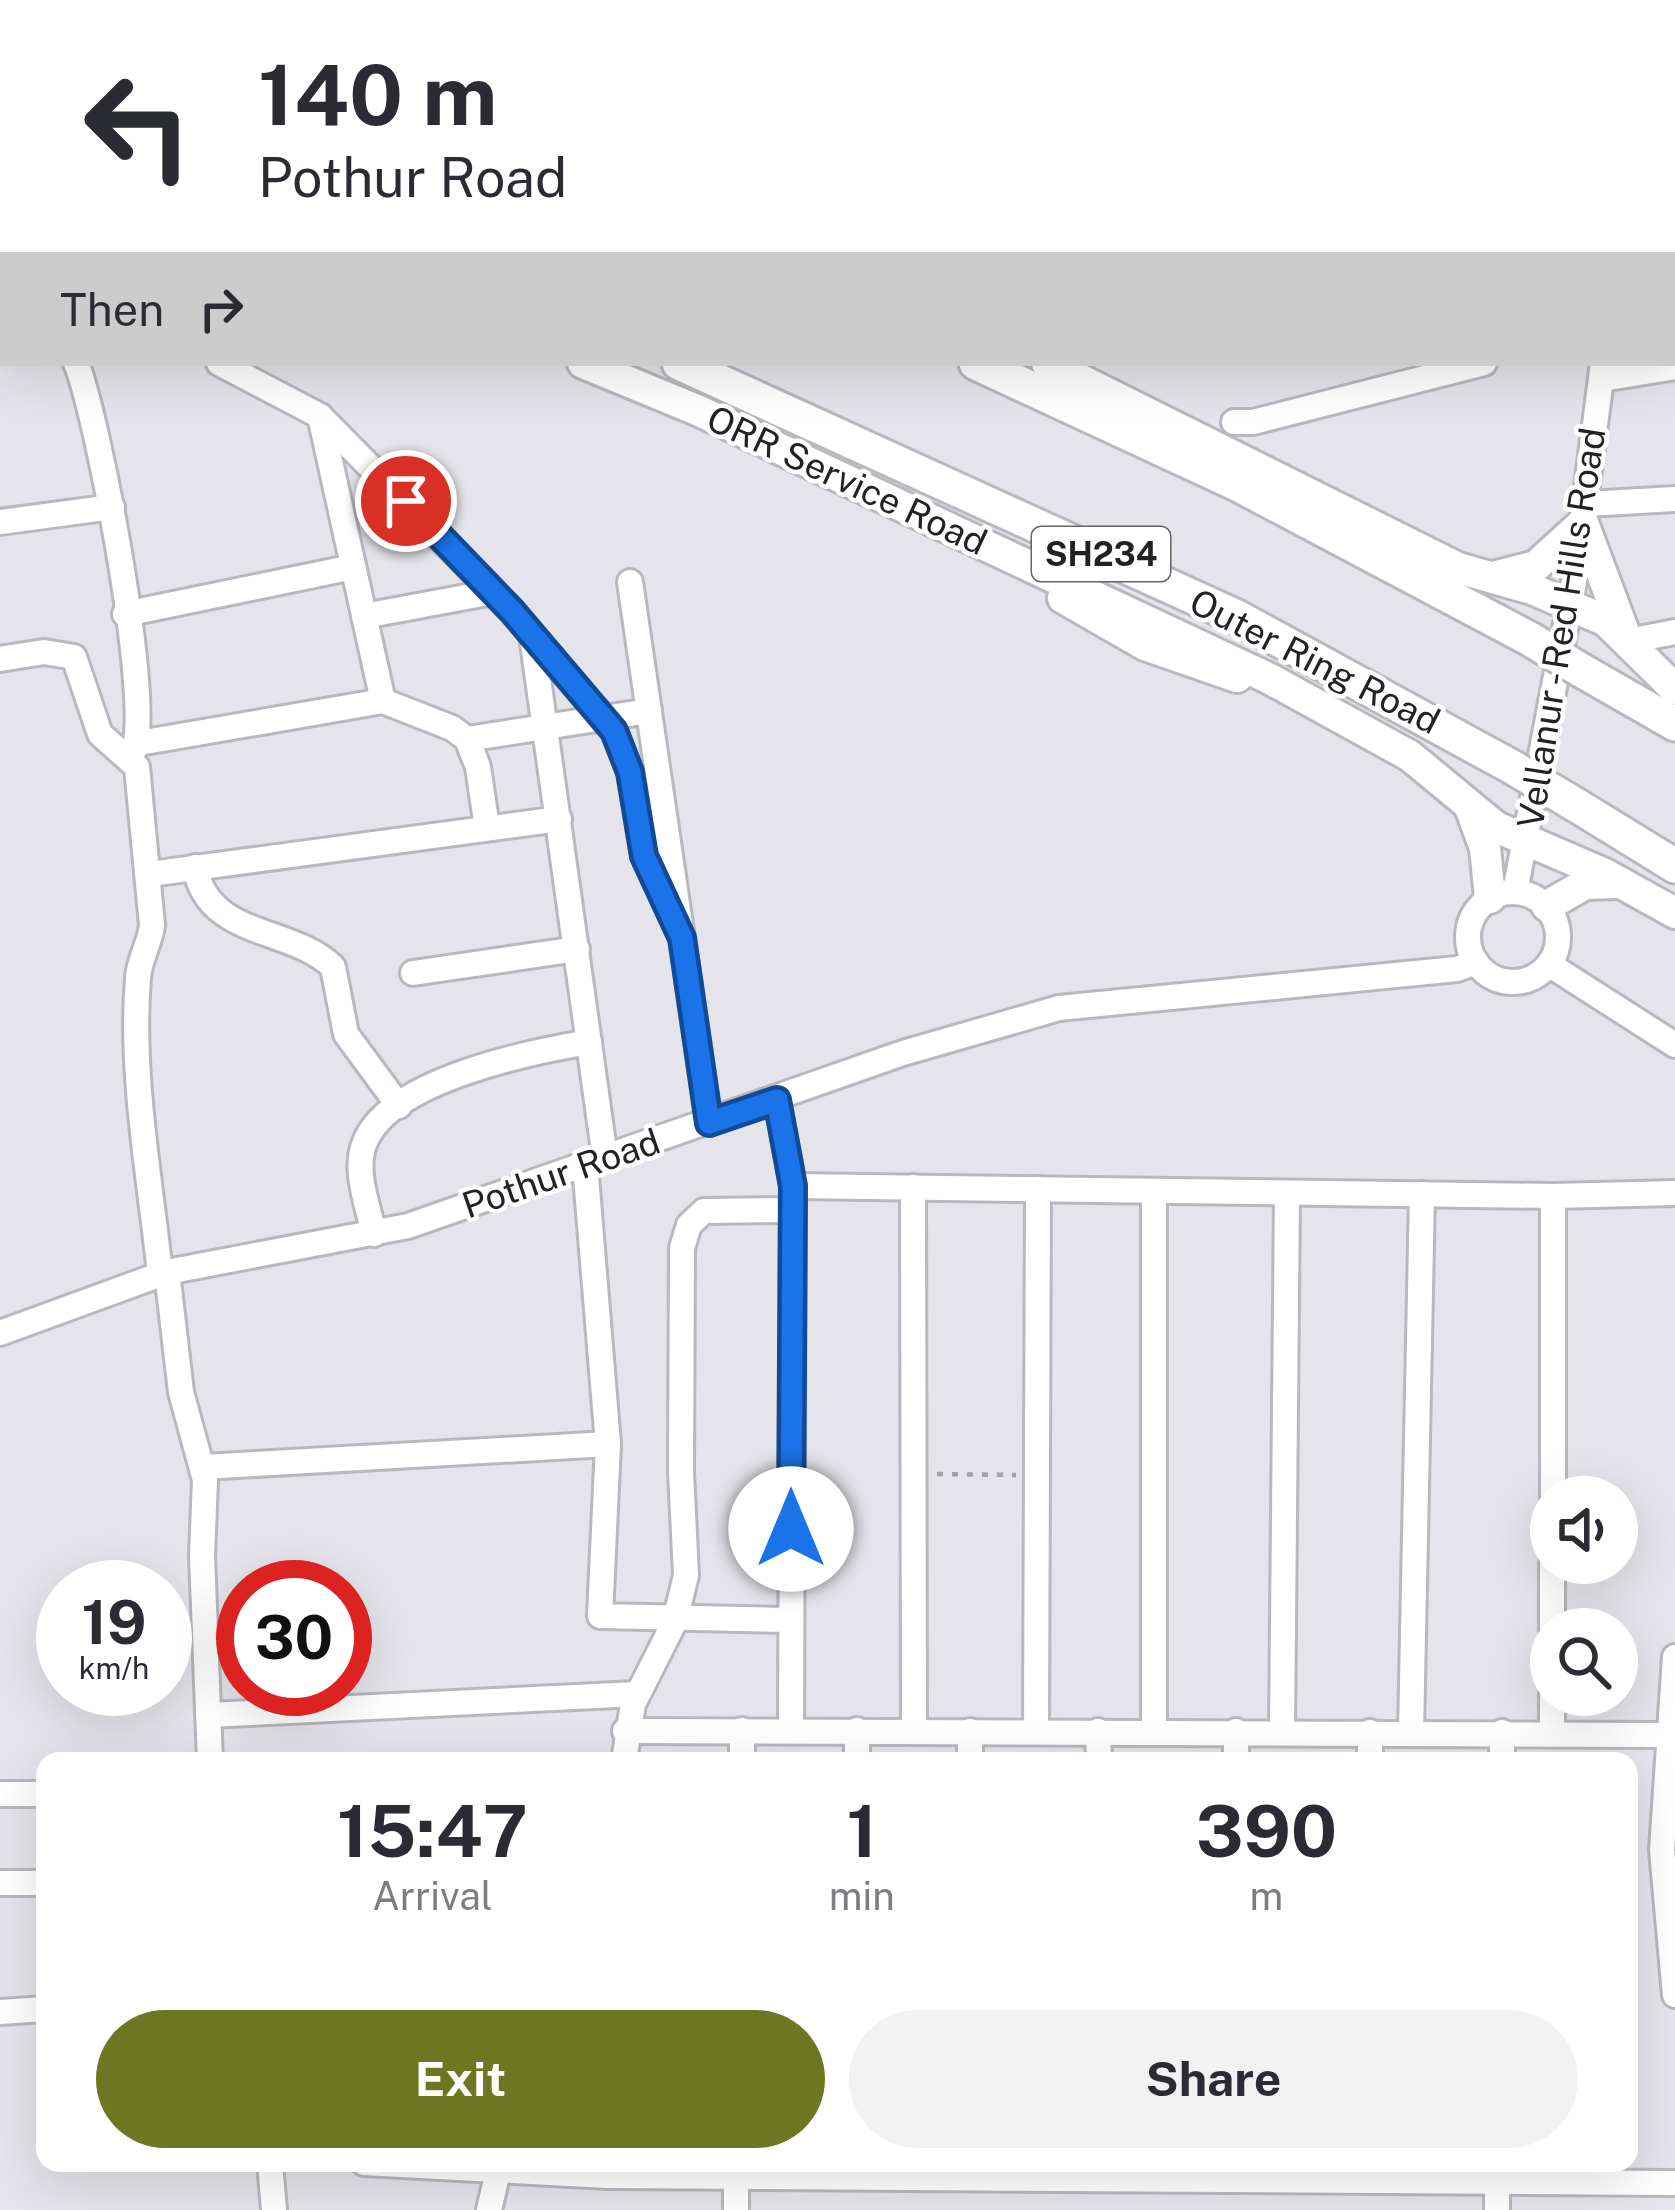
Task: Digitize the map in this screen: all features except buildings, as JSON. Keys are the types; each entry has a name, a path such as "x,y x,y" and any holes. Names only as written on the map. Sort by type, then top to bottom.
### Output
{"highway":[{"name":"Outer Ring Road","path":"686,366 1237,617 1512,767 1675,866"},
{"path":"982,366 1258,495 1530,640 1675,724"}],"main road":[{"name":"ORR Service Road","path":"590,366 1009,555 1289,688 1410,756 1526,844 1622,883 1675,913"},
{"path":"1053,366 1291,480 1419,549 1606,621 1675,689"},
{"path":"1491,577 1536,566 1585,514 1628,641"},
{"path":"1468,804 1503,895"},
{"path":"1546,906 1585,884 1622,883"}],"street":[{"path":"77,366 105,463 139,693 134,750 152,925 139,965 138,1032 163,1273 181,1392 203,1466 210,1752"},
{"path":"225,366 320,416 493,592 604,718 630,772 644,856 682,938"},
{"path":"1234,422 1253,422 1472,366"},
{"path":"1603,371 1675,367"},
{"name":"Vellanur - Red Hills Road","path":"1503,895 1526,844 1585,514 1603,371"},
{"path":"320,416 383,700"},
{"path":"1585,514 1675,499"},
{"path":"0,522 112,507"},
{"path":"125,614 353,567"},
{"path":"630,582 709,1123"},
{"path":"364,616 493,592"},
{"path":"1628,641 1675,632"},
{"path":"531,634 590,1042 608,1444 600,1616 791,1620"},
{"path":"0,659 44,652 74,657 100,734 134,750 383,700 452,728 466,739 478,766 487,829"},
{"path":"466,739 649,711"},
{"path":"630,772 660,786"},
{"path":"150,874 559,819"},
{"path":"195,868 198,884 213,905 236,922 311,952 333,967 346,1034 399,1106"},
{"path":"1475,962 1468,931 1476,912 1503,895 1546,906 1559,935 1550,965 1675,1045"},
{"path":"413,973 577,949"},
{"name":"Pothur Road","path":"0,1333 163,1273 374,1234 777,1100 903,1053 1059,1008 1457,969 1475,962 1490,976 1511,983 1532,979 1550,965"},
{"path":"374,1234 360,1159 373,1129 399,1106 477,1067 590,1042"},
{"path":"777,1100 793,1198 790,1730"},
{"path":"914,1187 914,1730"},
{"path":"625,1752 637,1694 674,1621 688,1554 681,1472 682,1249 689,1225 704,1211 914,1187 1553,1196 1675,1192"},
{"path":"1036,1731 1038,1189"},
{"path":"1154,1191 1154,1731"},
{"path":"1282,1731 1287,1193"},
{"path":"1411,1732 1422,1194"},
{"path":"1552,1476 1553,1196"},
{"path":"203,1466 608,1444"},
{"path":"1674,1665 1666,1735 1675,1995"},
{"path":"208,1715 637,1694"},
{"path":"1552,1716 1552,1732"},
{"path":"742,1730 742,1752"},
{"path":"857,1730 857,1752"},
{"path":"626,1731 1666,1735"},
{"path":"970,1731 970,1752"},
{"path":"1098,1731 1099,1752"},
{"path":"1236,1731 1236,1752"},
{"path":"1370,1732 1370,1752"},
{"path":"1502,1732 1502,1752"},
{"path":"0,1794 36,1794"},
{"path":"0,1882 36,1882"},
{"path":"0,2012 36,2010"},
{"path":"271,2172 274,2210"},
{"path":"489,2210 498,2172"},
{"path":"736,2210 741,2172"},
{"path":"1496,2210 1497,2172"},
{"path":"1512,2172 1675,2183"}],"path":[{"path":"914,1474 1037,1475"}],"route":[{"path":"406,501 512,611 614,731 630,772 644,856 682,938 709,1123 777,1100 793,1186 791,1529"}]}
